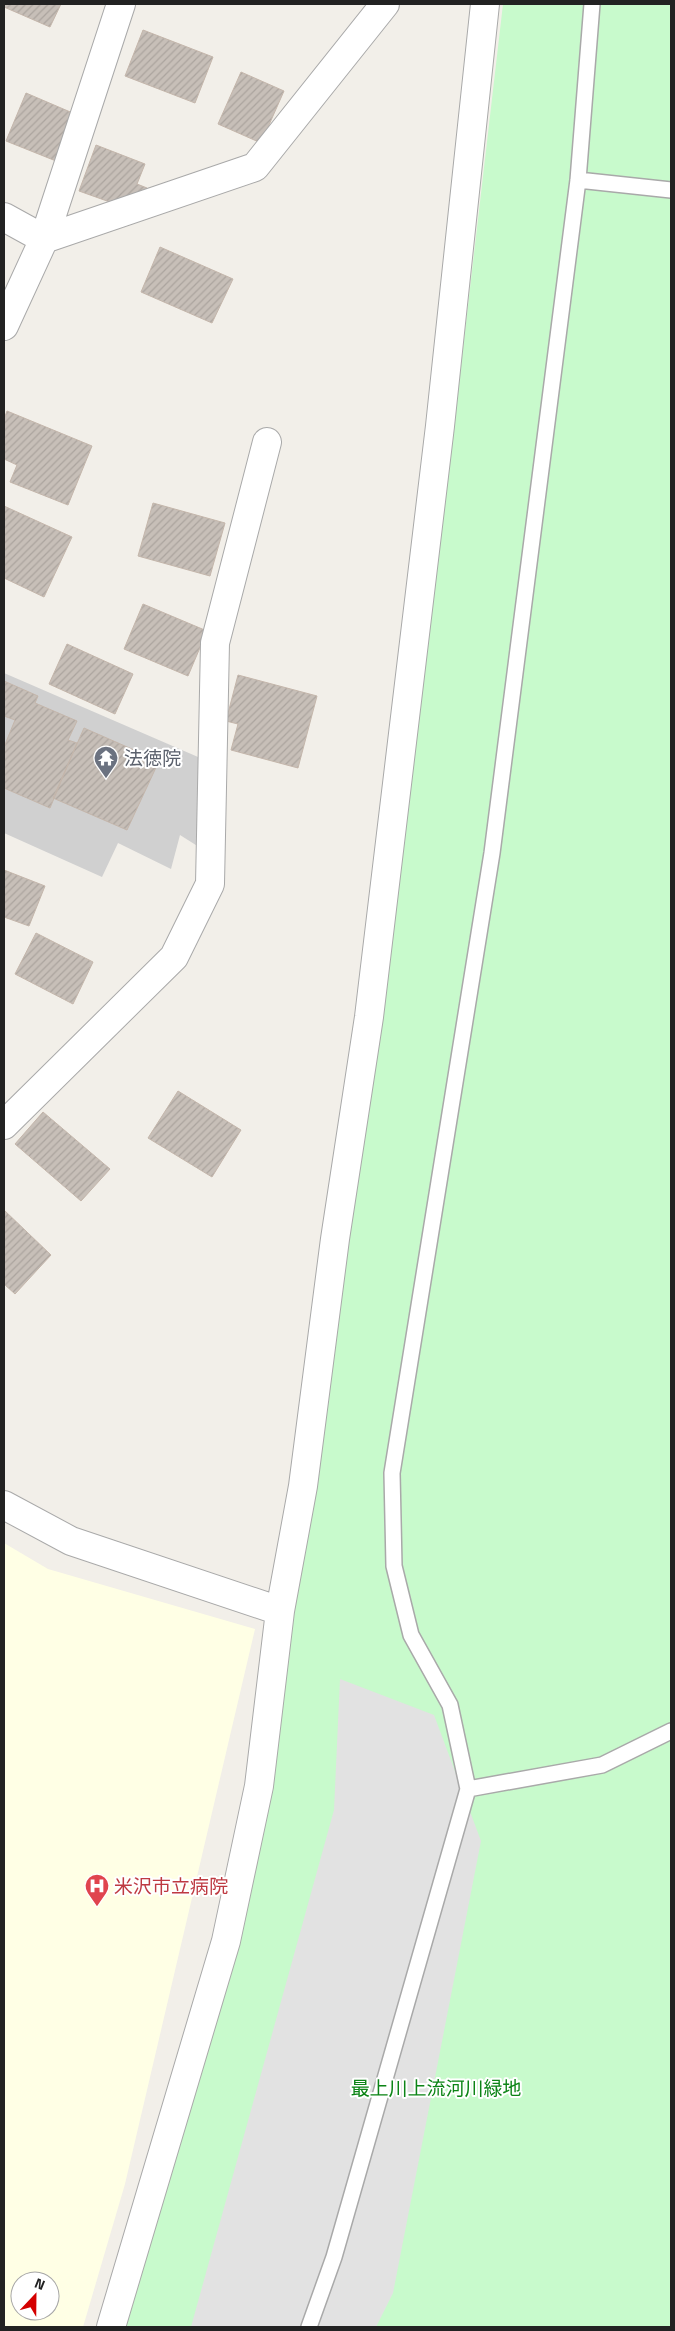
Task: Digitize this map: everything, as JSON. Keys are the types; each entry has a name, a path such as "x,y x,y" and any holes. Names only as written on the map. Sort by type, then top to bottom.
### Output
{"street":[{"path":"4,326 44,239 121,4"},
{"path":"4,217 44,239 256,167 385,4"},
{"path":"111,2327 226,1941 259,1786 280,1611 303,1486 335,1239 369,1017 440,426 485,4"},
{"path":"4,1125 174,957 210,884 215,643 267,442"},
{"path":"4,1505 70,1541 280,1611"}],"lane":[{"path":"308,2327 334,2257 468,1789 450,1705 411,1635 394,1566 392,1473 492,853 578,180 592,4"},
{"path":"578,180 671,190"},
{"path":"468,1789 602,1765 671,1731"}],"shaded area":[{"path":"4,673 205,760 199,847 180,835 171,869 118,843 102,877 4,833"},
{"name":"米沢市立病院","path":"4,1543 48,1569 255,1629 125,2184 83,2327 4,2327"},
{"path":"340,1679 434,1715 481,1841 393,2293 376,2327 191,2327 334,1810"}],"green space":[{"name":"最上川上流河川緑地","path":"503,4 671,4 671,2327 123,2327 233,1942 454,426"}],"building":[{"path":"4,4 61,4 50,27 4,7"},
{"path":"143,30 213,57 195,103 125,76"},
{"path":"241,72 284,91 261,143 218,124"},
{"path":"26,93 75,114 56,161 6,141"},
{"path":"96,145 145,164 137,184 147,188 141,202 125,196 121,206 79,191"},
{"path":"160,247 233,279 212,323 141,292"},
{"path":"7,411 92,446 68,505 10,482 17,465 4,459 4,419"},
{"path":"153,503 225,523 210,576 138,556"},
{"path":"4,506 72,537 44,597 4,578"},
{"path":"143,604 207,631 188,676 124,649"},
{"path":"67,644 133,674 115,714 49,684"},
{"path":"238,675 317,696 298,768 231,750 238,724 226,721"},
{"path":"4,681 38,696 35,703 77,721 68,740 77,743 50,808 4,788 4,747 15,720 4,716"},
{"name":"法徳院","path":"84,728 159,761 127,830 53,798"},
{"path":"4,870 45,886 29,926 4,917"},
{"path":"36,933 93,962 73,1004 15,974"},
{"path":"178,1091 241,1130 212,1177 148,1138"},
{"path":"43,1112 110,1169 81,1201 15,1144"},
{"path":"4,1210 51,1255 15,1294 4,1284"}],"place":[{"name":"法徳院","path":"106,779"},
{"name":"米沢市立病院","path":"97,1907"}]}
